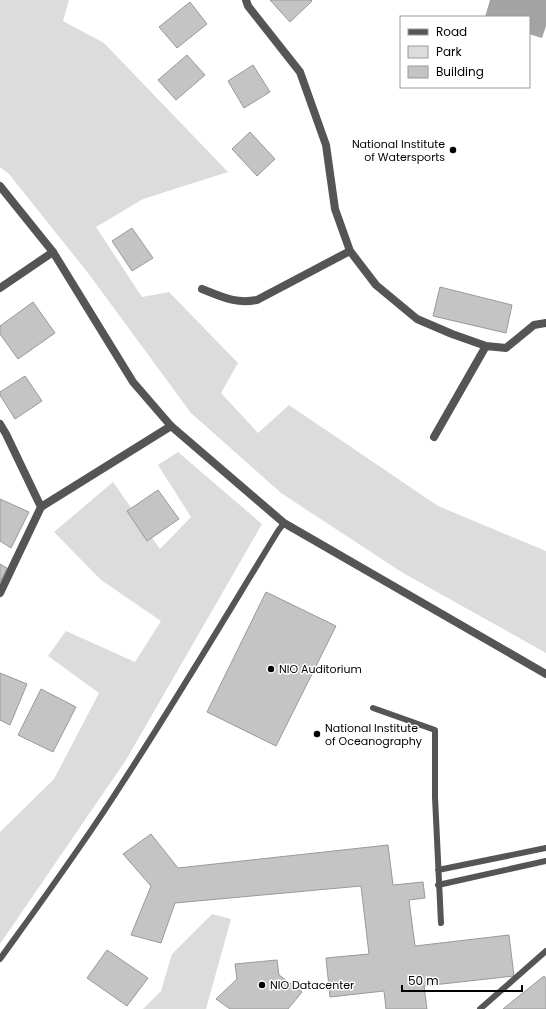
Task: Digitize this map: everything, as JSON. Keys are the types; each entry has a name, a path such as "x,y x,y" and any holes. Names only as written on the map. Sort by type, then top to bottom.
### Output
{"street":[{"path":"246,0 248,6 300,72 326,145 335,209 350,251 376,285 417,319 452,334 486,346 506,348 534,325 546,323"},
{"path":"0,186 53,252 133,382 171,426 284,523 546,674"},
{"path":"202,289 227,299 245,302 257,300 350,251"},
{"path":"0,288 53,252"},
{"path":"434,437 486,346"},
{"path":"0,424 3,434 41,507"},
{"path":"0,593 41,507 171,426"}],"lane":[{"path":"0,959 84,841 120,786 284,523"},
{"path":"373,708 435,730 435,797 441,923"},
{"path":"438,870 546,848"},
{"path":"438,885 546,861"},
{"path":"480,1009 546,950"}],"green space":[{"path":"0,0 69,0 63,21 104,43 228,172 143,199 96,227 142,297 169,292 238,363 221,393 258,433 289,405 438,506 546,551 546,653 403,573 281,493 191,413 88,273 9,174 0,167"},
{"path":"178,452 262,524 126,760 0,944 0,832 54,779 99,693 48,656 66,631 135,662 161,621 101,580 54,532 113,482 160,549 191,517 158,465"},
{"path":"212,914 231,919 206,1009 143,1009 161,991 172,954"}],"shaded area":[{"path":"490,0 546,0 546,26 542,38 530,34 530,16 485,16"}],"building":[{"path":"270,0 311,0 312,1 290,22"},
{"path":"190,2 207,24 177,48 159,27"},
{"path":"187,55 205,75 176,100 158,80"},
{"path":"253,65 270,92 244,108 228,81"},
{"path":"250,132 275,159 257,176 232,149"},
{"path":"132,228 153,258 132,271 112,241"},
{"path":"440,287 512,305 506,333 433,316"},
{"path":"33,302 55,333 18,359 0,334 0,326"},
{"path":"25,376 42,401 15,419 0,395 0,392"},
{"path":"158,490 179,519 147,541 127,511"},
{"path":"0,499 29,512 11,548 0,541"},
{"path":"0,564 7,568 0,582"},
{"name":"NIO Auditorium","path":"266,592 336,626 276,746 207,712"},
{"path":"0,673 27,684 10,725 0,720"},
{"path":"41,689 76,707 53,752 18,735"},
{"path":"151,834 178,868 388,845 393,885 423,882 425,898 409,900 415,946 509,935 514,976 424,986 427,1009 386,1009 384,991 330,997 326,958 369,954 361,886 175,903 161,943 131,935 151,886 123,854"},
{"path":"107,950 148,978 127,1006 87,978"},
{"name":"NIO Datacenter","path":"277,960 279,975 302,992 288,1009 230,1009 216,999 237,979 235,964"},
{"path":"544,976 546,979 546,1009 503,1009"}],"place":[{"name":"National Institute of Watersports","path":"453,150"},
{"name":"NIO Auditorium","path":"271,669"},
{"name":"National Institute of Oceanography","path":"317,734"},
{"name":"NIO Datacenter","path":"262,985"}]}
